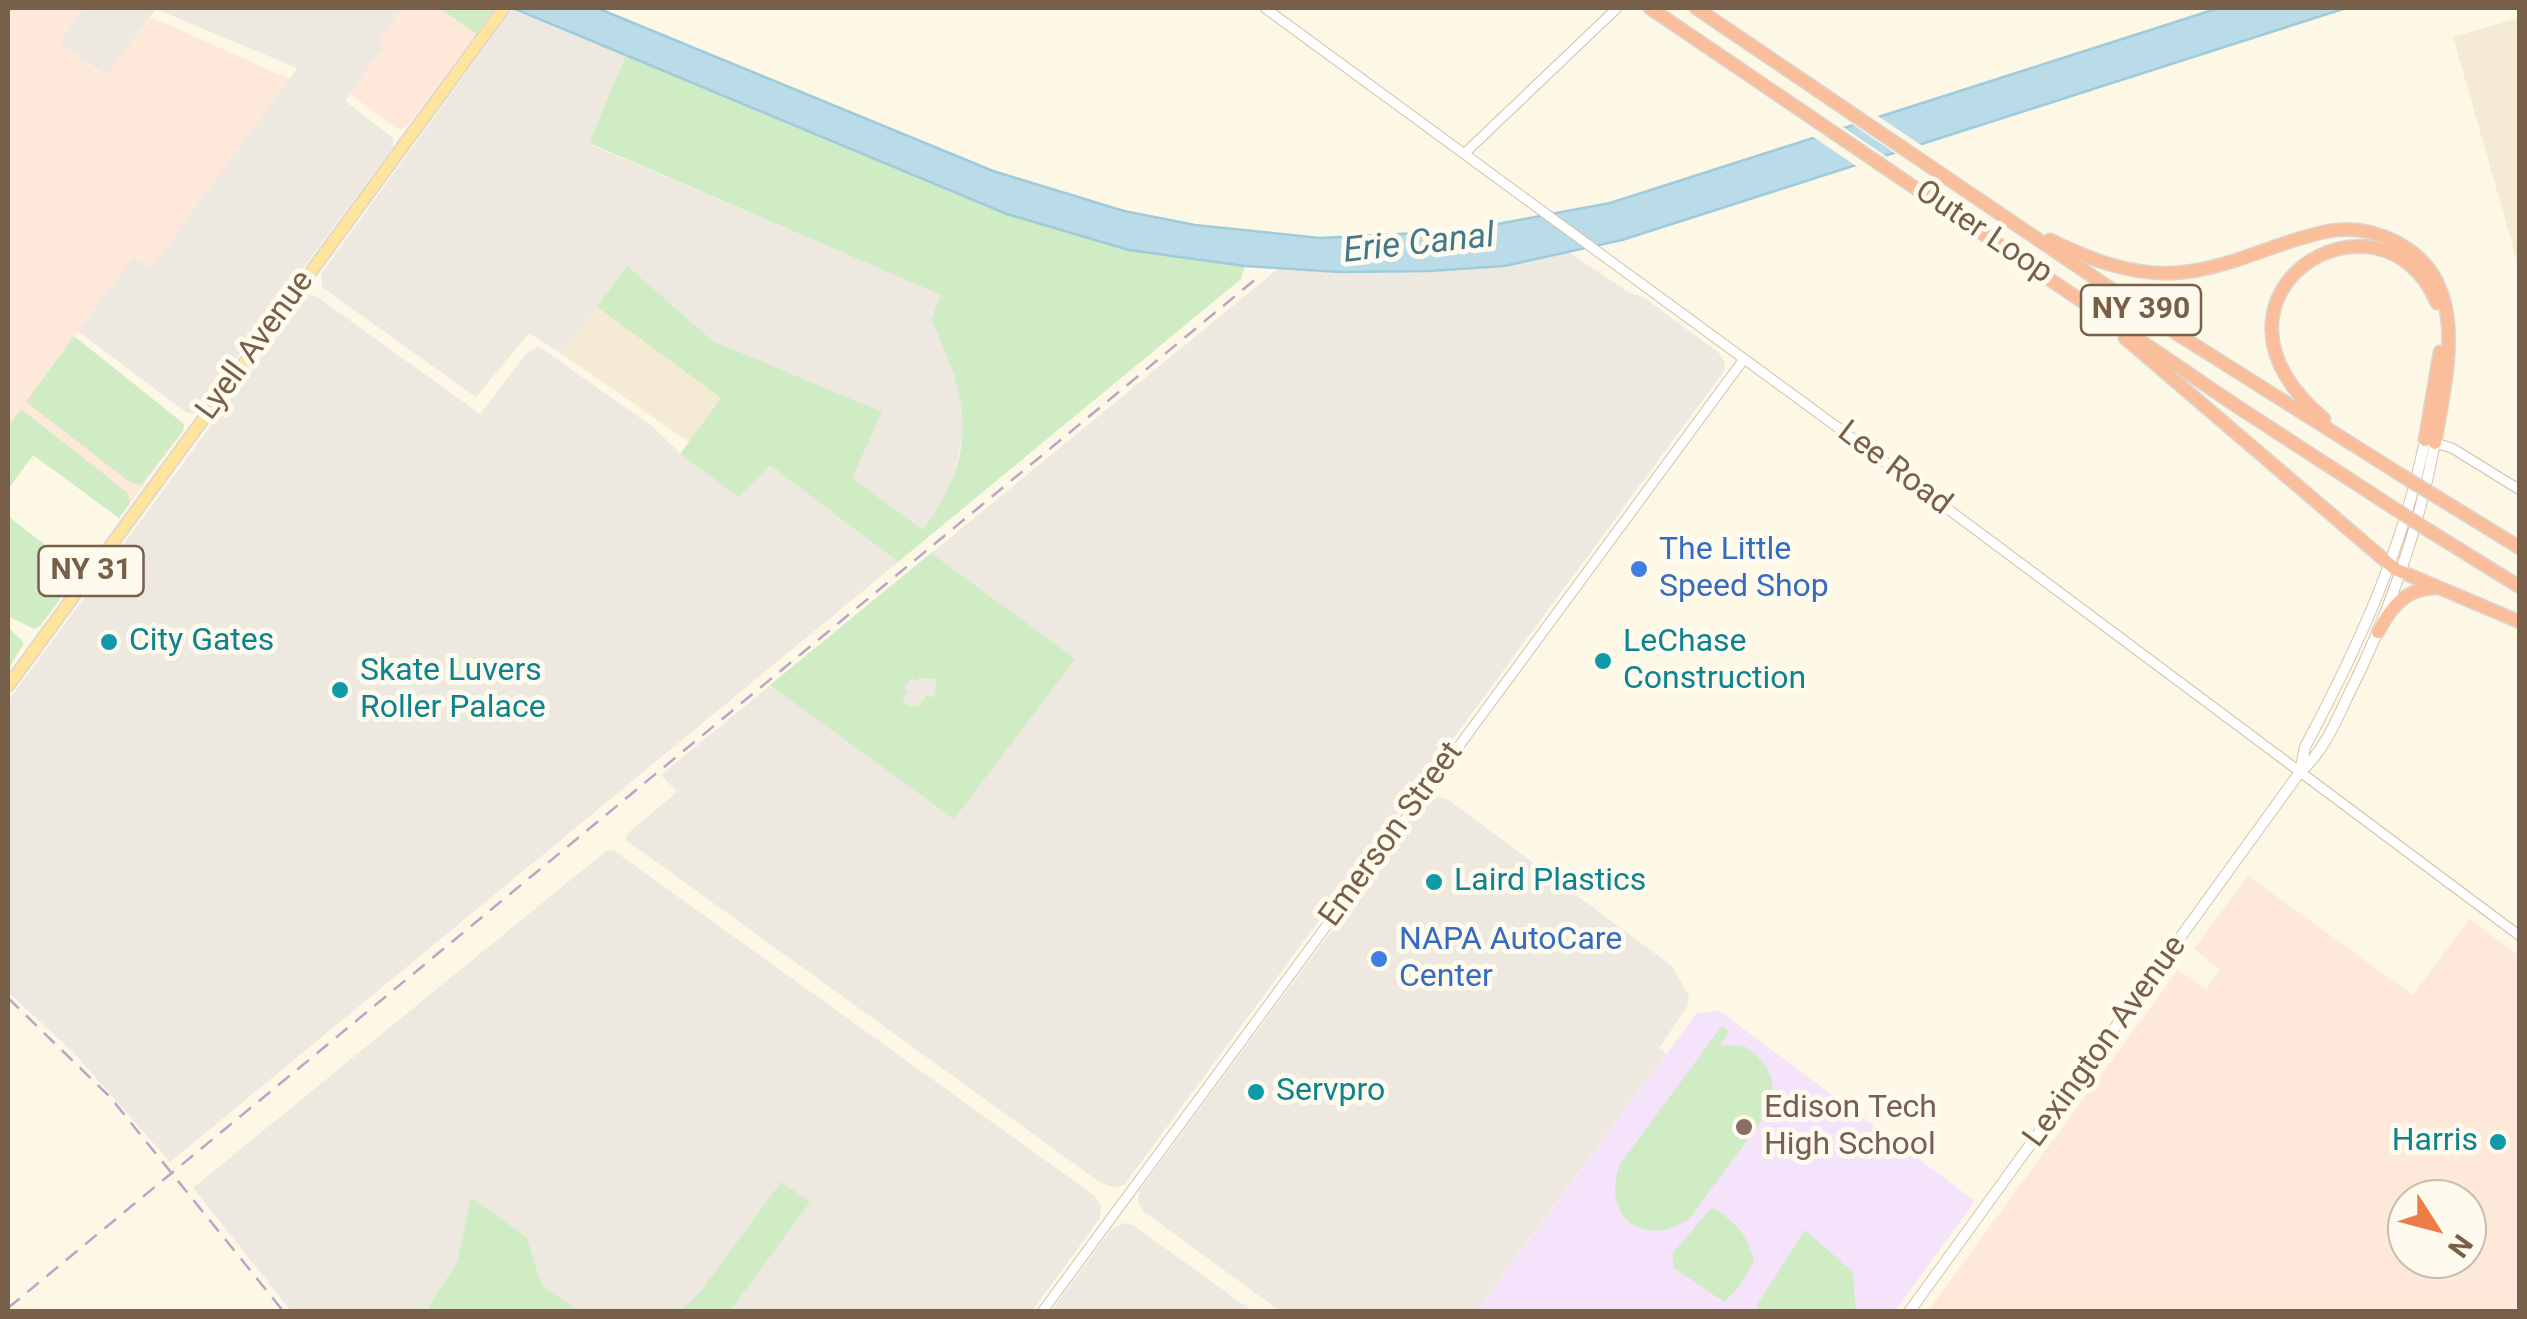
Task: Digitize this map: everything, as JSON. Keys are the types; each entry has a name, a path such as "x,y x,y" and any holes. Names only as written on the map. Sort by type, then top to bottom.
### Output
{"highway":[{"name":"Outer Loop","path":"1650,8 2294,445 2520,587"},
{"name":"Outer Loop","path":"1696,8 2206,353 2520,548"},
{"path":"1991,208 2090,258 2144,272 2176,273 2215,267 2337,230 2371,232 2399,243 2431,272 2448,314 2449,348 2430,442"},
{"path":"2364,452 2296,393 2279,368 2272,343 2274,311 2286,282 2309,261 2340,248 2366,247 2394,255 2417,271 2434,295 2442,338 2430,442"},
{"path":"2056,283 2396,569 2520,622"},
{"path":"2378,632 2392,609 2408,595 2422,589 2442,590"}],"main road":[{"name":"Lyell Avenue","path":"8,686 501,12"},
{"name":"Lexington Avenue","path":"1909,1312 2326,739 2378,632 2430,442"},
{"name":"Lexington Avenue","path":"2300,772 2305,747 2396,569"}],"street":[{"name":"Lee Road","path":"1265,8 2520,936"},
{"path":"1464,153 1616,8"},
{"name":"Emerson Street","path":"1042,1312 1744,359"},
{"path":"2430,442 2452,448 2520,490"}],"shaded area":[{"path":"8,8 84,8 59,43 105,76 151,17 289,79 151,270 133,257 74,336 184,424 183,431 119,518 33,455 8,489"},
{"path":"84,8 402,8 377,43 383,48 345,101 393,138 393,147 195,414 186,412 78,331 133,257 151,269 297,68 156,9 106,76 59,43"},
{"path":"402,8 439,8 476,34 402,129 350,94 383,49 376,43"},
{"path":"513,8 626,55 589,144 942,295 931,320 954,366 965,427 954,475 942,504 923,530 851,478 881,412 713,341 627,267 562,354 529,333 476,397 322,287 321,274"},
{"path":"2520,18 2519,268 2453,37"},
{"path":"1568,252 1630,293 1643,297 1719,353 1724,371 1124,1185 1101,1183 626,840 627,834 677,792 661,775 1279,268 1429,271 1503,266"},
{"path":"307,295 316,296 480,414 527,353 537,347 544,350 653,427 681,454 739,496 770,465 898,562 170,1162 73,1052 8,992 8,701"},
{"path":"597,307 721,398 689,442 562,354"},
{"path":"1438,797 1447,799 1672,966 1689,996 1687,1007 1659,1048 1666,1054 1476,1311 1280,1311 1143,1211 1138,1202 1139,1191 1426,803"},
{"path":"613,850 1095,1196 1101,1206 1100,1218 1032,1311 730,1311 809,1202 680,1311 579,1312 542,1286 527,1237 471,1200 457,1262 426,1311 292,1312 193,1188 606,851"},
{"path":"2248,876 2413,995 2470,919 2519,956 2519,1311 1928,1311 2178,970 2206,989 2220,970 2194,949"},
{"name":"Edison Tech High School","path":"1718,1010 1975,1201 1895,1311 1476,1312 1696,1014"},
{"path":"1122,1223 1133,1225 1252,1311 1051,1311 1111,1230"}],"green space":[{"path":"439,8 495,8 476,34"},
{"path":"626,55 1007,214 1202,261 1245,266 1241,279 898,562 770,465 739,497 680,454 721,398 597,307 627,266 713,341 882,412 852,478 923,530 953,477 963,426 954,376 931,320 941,295 589,143"},
{"path":"74,336 184,424 183,431 141,485 131,483 26,402"},
{"path":"21,409 128,493 130,503 119,518 33,455 8,489 8,427"},
{"path":"8,516 76,569 77,576 34,629 8,616"},
{"path":"931,553 1075,659 954,819 770,685","holes":["911,678 918,682 918,678 936,679 935,697 926,696 918,707 912,708 902,702 908,692 904,688"]},
{"path":"8,627 24,643 8,670"},
{"path":"1722,1026 1729,1032 1720,1045 1744,1046 1765,1066 1772,1081 1770,1109 1690,1218 1657,1231 1642,1229 1621,1213 1616,1199 1620,1164"},
{"path":"781,1182 810,1202 730,1311 680,1311 702,1290"},
{"path":"471,1198 527,1237 542,1286 579,1311 426,1311 457,1262"},
{"path":"1712,1207 1740,1230 1754,1262 1724,1302 1674,1268 1672,1254"},
{"path":"1805,1230 1853,1272 1856,1311 1757,1311 1757,1305"}],"water":[{"name":"Erie Canal","path":"513,8 597,8 993,171 1124,211 1195,225 1320,238 1460,231 1610,203 2219,8 2346,8 1622,240 1504,266 1340,272 1245,266 1129,250 1007,214"}],"pier":[{"path":"1875,114 1924,147 1899,156 1849,122"},
{"path":"1840,125 1890,159 1859,168 1809,134"}],"railway":[{"path":"8,1308 1257,278"},
{"path":"8,998 110,1097 284,1312"}],"place":[{"name":"The Little Speed Shop","path":"1639,569"},
{"name":"City Gates","path":"109,642"},
{"name":"LeChase Construction","path":"1603,661"},
{"name":"Skate Luvers Roller Palace","path":"340,690"},
{"name":"Laird Plastics","path":"1434,882"},
{"name":"NAPA AutoCare Center","path":"1379,959"},
{"name":"Servpro","path":"1256,1092"},
{"name":"Edison Tech High School","path":"1744,1127"},
{"name":"Harris","path":"2498,1142"}]}
